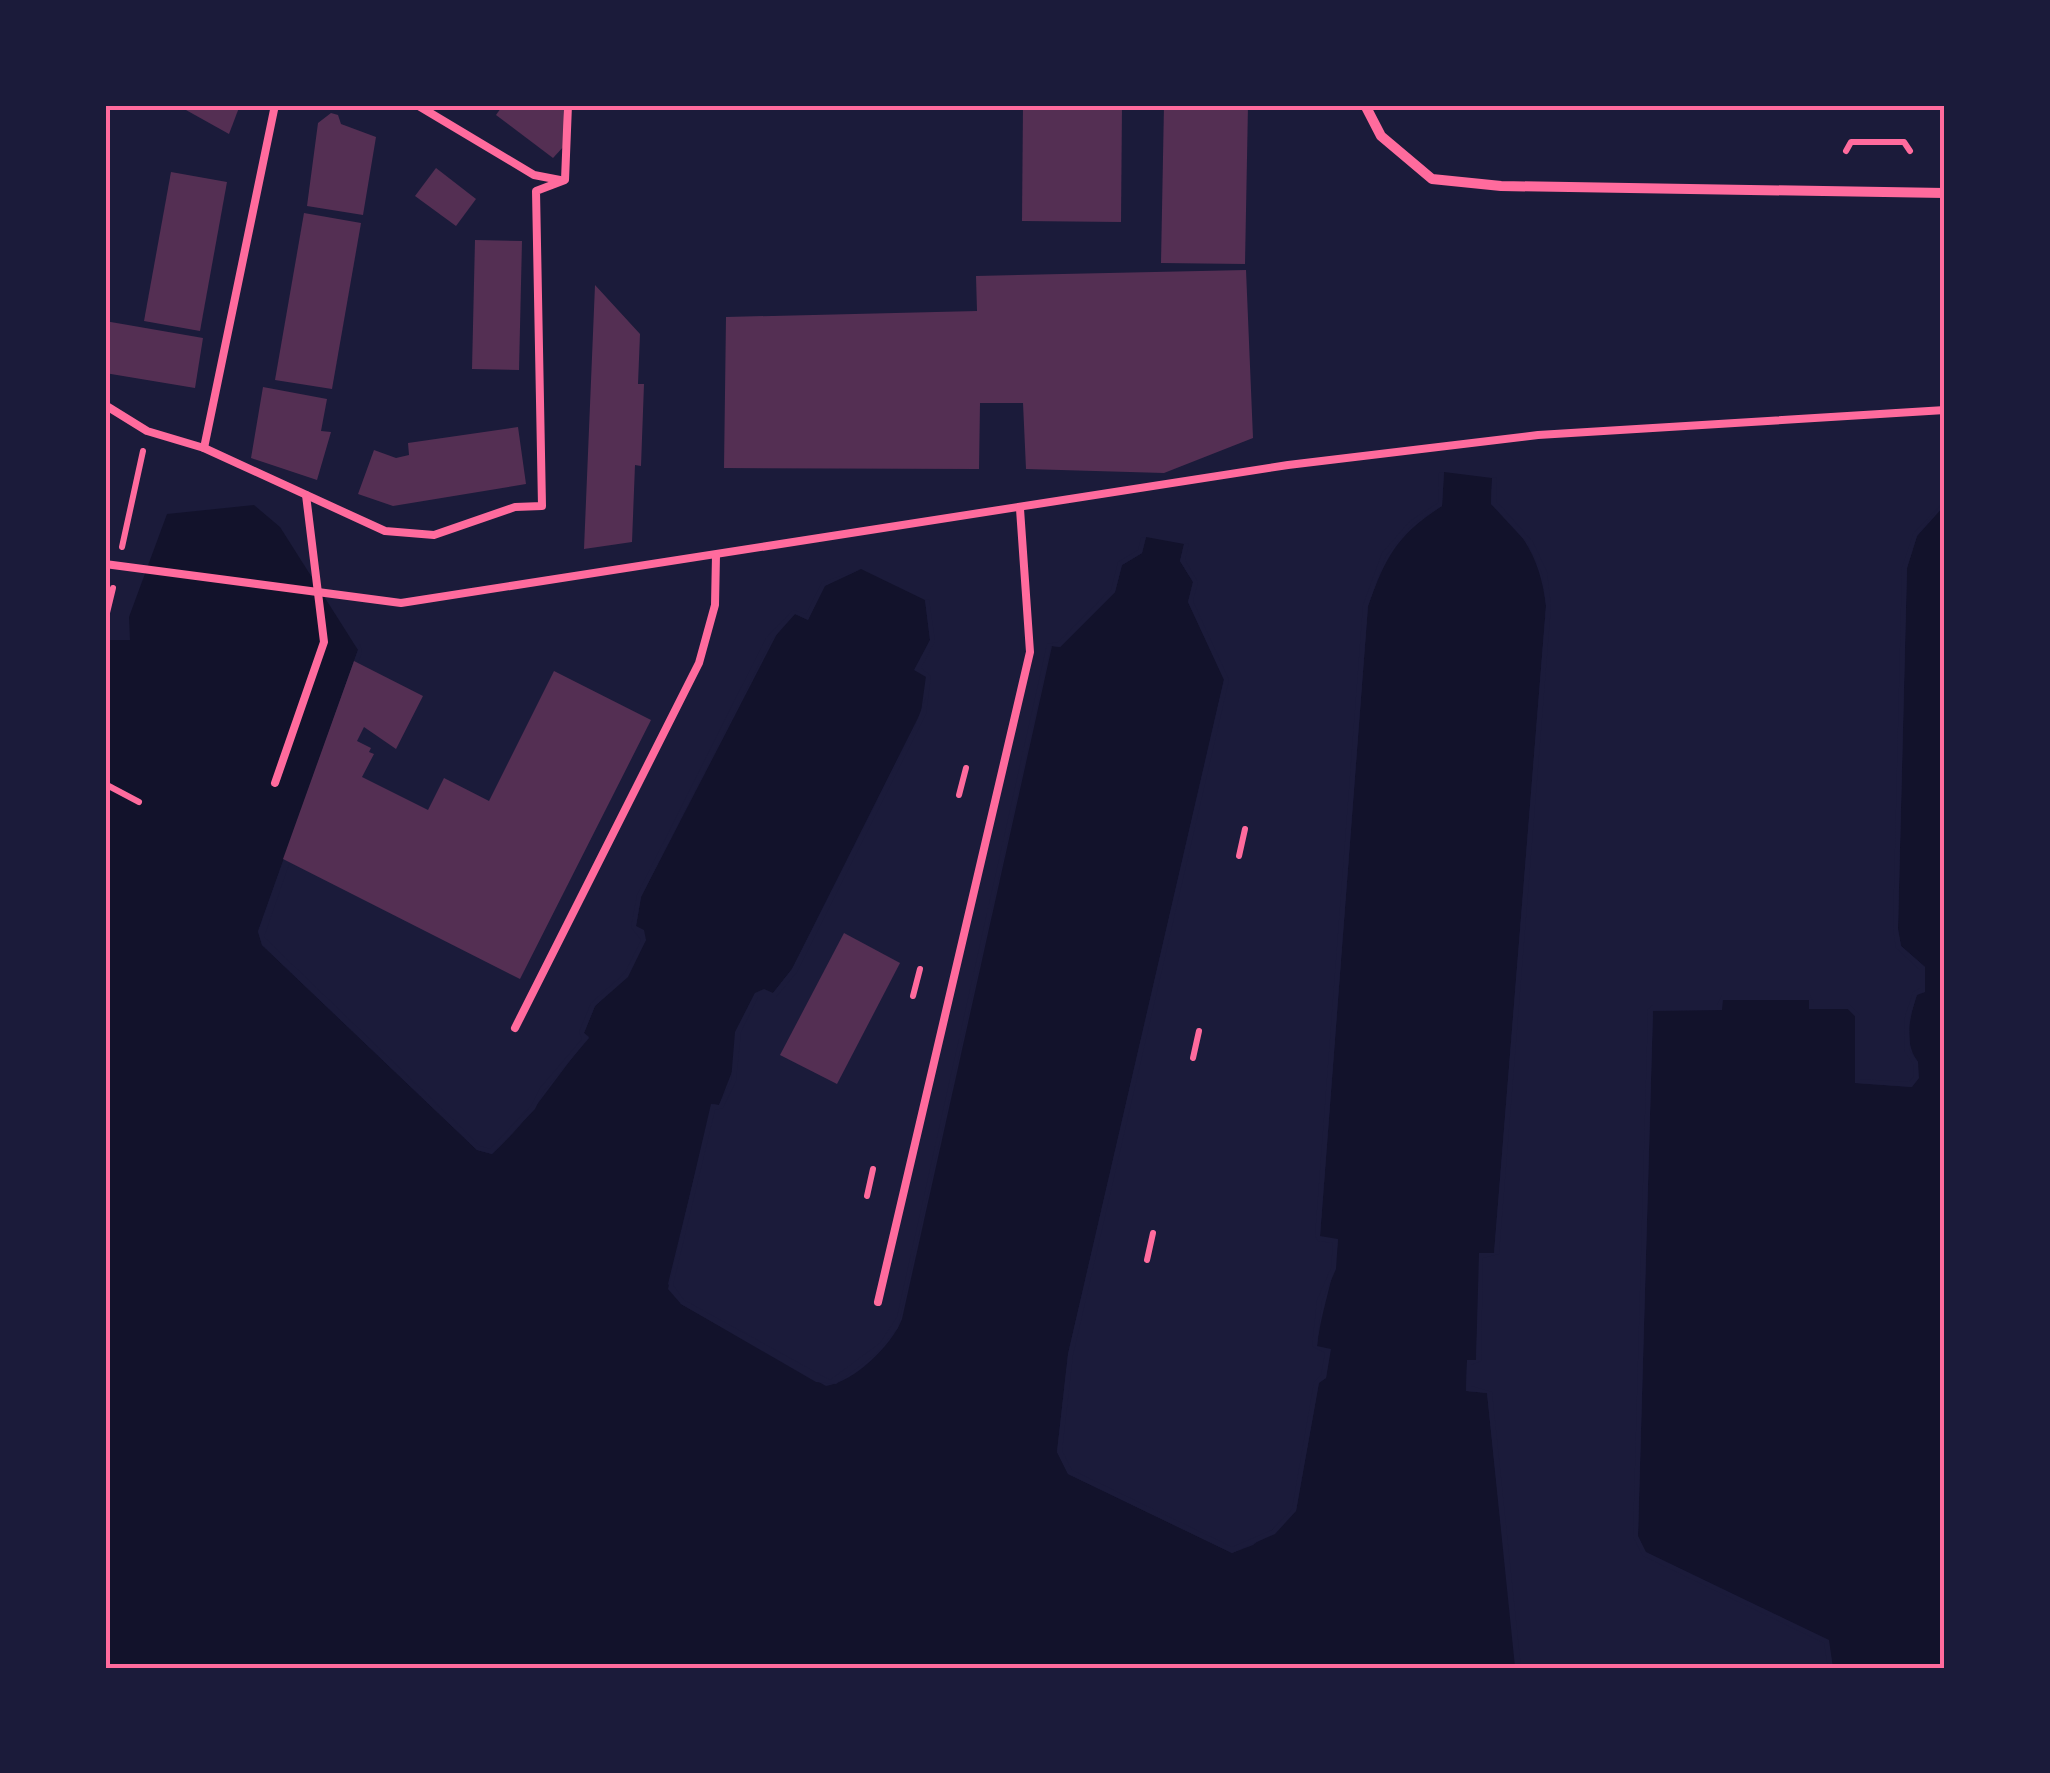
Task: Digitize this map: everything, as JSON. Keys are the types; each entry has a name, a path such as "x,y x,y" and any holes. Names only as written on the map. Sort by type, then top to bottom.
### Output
{"street":[{"path":"1365,105 1380,136 1432,179 1501,186 1945,193"}],"lane":[{"path":"204,448 275,105"},
{"path":"417,105 534,175 565,180"},
{"path":"565,180 568,105"},
{"path":"105,405 147,431 204,448 385,531 434,535 516,507 542,506 536,192 565,180"},
{"path":"105,564 401,603 1288,465 1538,435 1945,410"},
{"path":"275,783 324,642 306,495"},
{"path":"878,1302 1030,652 1020,508"},
{"path":"515,1028 699,663 715,606 716,555"}],"path":[{"path":"1846,151 1850,143 1878,139 1904,142 1910,152"},
{"path":"119,560 147,431"},
{"path":"106,618 116,578"},
{"path":"959,795 966,768"},
{"path":"105,784 139,802"},
{"path":"1239,856 1246,829"},
{"path":"914,996 920,969"},
{"path":"1192,1058 1198,1031"},
{"path":"867,1196 873,1169"},
{"path":"1148,1260 1154,1233"}],"shaded area":[{"path":"1444,472 1492,478 1491,504 1529,549 1540,575 1546,606 1494,1254 1480,1253 1476,1360 1467,1361 1466,1391 1487,1393 1516,1668 105,1668 105,640 130,640 129,617 167,514 254,505 280,527 358,650 258,931 262,945 477,1150 492,1154 531,1112 589,1037 584,1033 595,1006 621,981 646,940 636,926 641,897 780,628 795,614 808,620 824,586 861,569 925,600 930,640 915,670 926,676 921,712 792,969 773,993 755,993 736,1031 735,1064 719,1105 712,1104 668,1284 681,1304 826,1386 871,1361 902,1319 1052,646 1060,647 1115,592 1122,565 1142,553 1146,537 1184,544 1180,561 1193,582 1188,602 1224,679 1068,1354 1057,1452 1068,1474 1232,1553 1253,1545 1296,1511 1319,1382 1326,1378 1330,1350 1317,1347 1338,1240 1320,1237 1368,606 1395,548 1442,506"},
{"path":"1945,505 1945,1668 1833,1668 1828,1640 1645,1552 1638,1536 1653,1010 1722,1010 1722,1000 1809,1000 1810,1009 1848,1009 1855,1016 1855,1083 1911,1087 1918,1062 1909,1029 1917,994 1925,992 1925,967 1901,946 1898,929 1907,568 1917,536"}],"pier":[{"path":"1444,472 1442,506 1413,524 1386,556 1368,606 1320,1236 1338,1239 1336,1269 1322,1301 1317,1346 1331,1349 1326,1378 1319,1383 1296,1511 1275,1534 1232,1553 1068,1474 1057,1452 1068,1354 1224,680 1188,602 1193,582 1180,561 1184,544 1189,543 1185,560 1198,582 1193,601 1229,680 1073,1355 1062,1451 1072,1470 1232,1547 1272,1530 1292,1509 1314,1382 1321,1375 1325,1353 1312,1346 1317,1300 1331,1268 1333,1243 1318,1241 1315,1236 1363,605 1382,553 1410,521 1438,503 1439,473"},
{"path":"1497,477 1496,501 1533,542 1547,572 1551,606 1499,1254 1483,1258 1481,1361 1471,1365 1471,1386 1492,1392 1521,1668 1515,1667 1487,1393 1466,1391 1467,1360 1476,1360 1479,1253 1494,1253 1546,606 1542,574 1528,544 1491,504 1492,478"},
{"path":"1945,500 1917,536 1907,568 1898,929 1901,946 1925,967 1925,992 1917,995 1909,1020 1910,1051 1918,1062 1919,1078 1912,1087 1855,1083 1855,1016 1848,1009 1809,1009 1809,1000 1723,1000 1722,1010 1653,1011 1638,1536 1646,1552 1829,1640 1833,1668 1828,1668 1824,1643 1643,1556 1633,1537 1648,1009 1653,1005 1717,1005 1722,995 1810,995 1814,1004 1849,1004 1860,1015 1860,1079 1909,1082 1914,1076 1913,1064 1905,1052 1904,1020 1913,992 1920,988 1920,970 1896,948 1893,929 1902,567 1913,534"},
{"path":"1146,537 1142,553 1122,565 1115,592 1060,647 1051,646 898,1328 876,1354 836,1384 816,1382 681,1304 668,1289 711,1104 719,1105 731,1080 735,1032 755,993 764,989 773,993 792,969 914,729 926,697 926,677 914,670 930,640 925,600 929,599 935,641 921,668 931,676 926,714 797,972 776,997 758,997 741,1032 736,1081 723,1108 715,1110 673,1285 684,1300 830,1380 880,1343 897,1317 1047,644 1058,642 1111,590 1118,562 1138,550 1141,538"},
{"path":"861,569 825,586 808,620 795,614 771,641 641,897 636,926 644,930 646,940 628,977 595,1006 584,1033 589,1038 544,1091 535,1109 492,1154 477,1150 262,945 258,932 360,644 362,652 264,937 480,1146 490,1149 531,1106 540,1088 582,1039 579,1032 591,1003 625,973 641,940 631,927 637,895 766,638 793,610 806,614 822,582"}],"building":[{"path":"177,105 240,105 229,134"},
{"path":"503,105 563,105 565,145 553,158 496,115"},
{"path":"1023,105 1122,105 1121,222 1022,221"},
{"path":"1164,105 1248,105 1245,264 1161,263"},
{"path":"331,113 338,115 341,124 376,137 363,215 307,206 318,123"},
{"path":"436,168 476,199 456,226 415,196"},
{"path":"171,172 227,182 200,331 144,321"},
{"path":"304,213 361,223 332,389 275,380"},
{"path":"475,240 522,241 519,370 472,369"},
{"path":"1246,270 1253,438 1164,473 1026,469 1023,403 980,403 979,469 724,468 726,317 977,311 976,276"},
{"path":"595,285 640,334 638,384 644,384 641,466 635,465 632,542 584,549"},
{"path":"105,321 203,338 195,388 105,373"},
{"path":"263,387 327,399 321,431 331,432 317,480 251,458"},
{"path":"518,427 526,484 393,506 358,494 374,450 396,458 409,455 408,443"},
{"path":"354,661 423,696 396,749 364,727 357,741 374,754 362,777 428,810 444,778 489,801 554,671 651,720 520,979 283,859"},
{"path":"844,933 900,963 837,1084 780,1055"}]}
